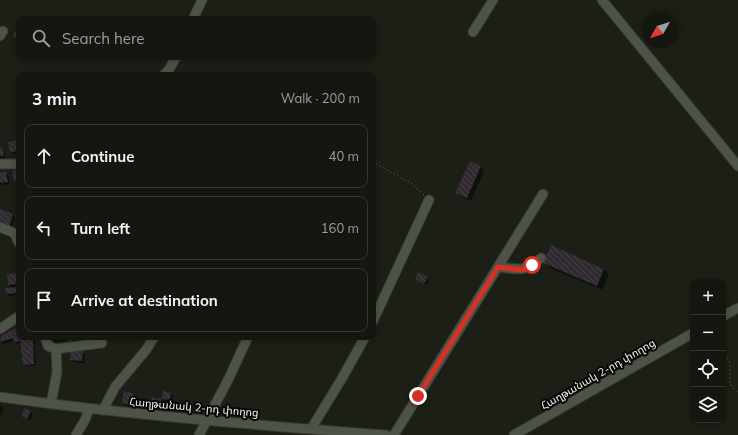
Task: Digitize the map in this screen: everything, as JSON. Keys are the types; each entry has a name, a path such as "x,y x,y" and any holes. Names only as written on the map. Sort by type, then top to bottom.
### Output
{"street":[{"path":"194,16 202,0"},
{"path":"473,32 492,0"},
{"path":"602,0 738,166"},
{"path":"167,72 174,60"},
{"path":"0,164 16,164"},
{"path":"394,435 543,194"},
{"path":"376,314 428,200"},
{"path":"0,227 14,233 16,237"},
{"path":"498,267 522,270 541,258"},
{"path":"725,315 738,308"},
{"path":"0,329 16,318"},
{"name":"Հաղթանակ 2-րդ փողոց","path":"514,435 690,335"},
{"path":"46,340 48,346 56,349 102,343"},
{"path":"103,410 115,387 146,350 152,340"},
{"path":"199,435 246,340"},
{"path":"311,429 363,340"},
{"path":"51,404 57,372 56,349"},
{"name":"Հաղթանակ 2-րդ փողոց","path":"0,397 89,409 206,421 311,429 321,432 386,435"},
{"path":"76,435 85,420 89,409"}],"path":[{"path":"376,164 412,184 428,200"},
{"path":"726,357 730,364 729,380 734,389 738,392"}],"building":[{"path":"16,31 16,38 12,35"},
{"path":"16,141 16,151 10,152 8,142"},
{"path":"2,147 4,156 0,156 0,148"},
{"path":"470,161 481,166 467,198 455,193"},
{"path":"16,170 16,181 14,181 12,171"},
{"path":"0,172 6,172 8,182 0,183"},
{"path":"0,209 13,214 9,228 0,223"},
{"path":"551,245 604,269 597,286 543,263"},
{"path":"418,272 428,277 424,284 415,279"},
{"path":"16,273 16,284 8,285 7,274"},
{"path":"16,287 16,293 6,294 5,288"},
{"path":"16,328 16,340 33,340 34,364 23,365 20,341 14,342 13,338 0,342 1,336"},
{"path":"71,349 83,351 82,361 70,360"},
{"path":"124,391 134,394 131,405 122,403"},
{"path":"163,391 171,393 170,400 162,399"},
{"path":"152,397 162,399 159,410 150,408"},
{"path":"25,408 31,411 27,419 21,416"}],"route":[{"path":"418,396 498,267 522,270 532,265"}]}
